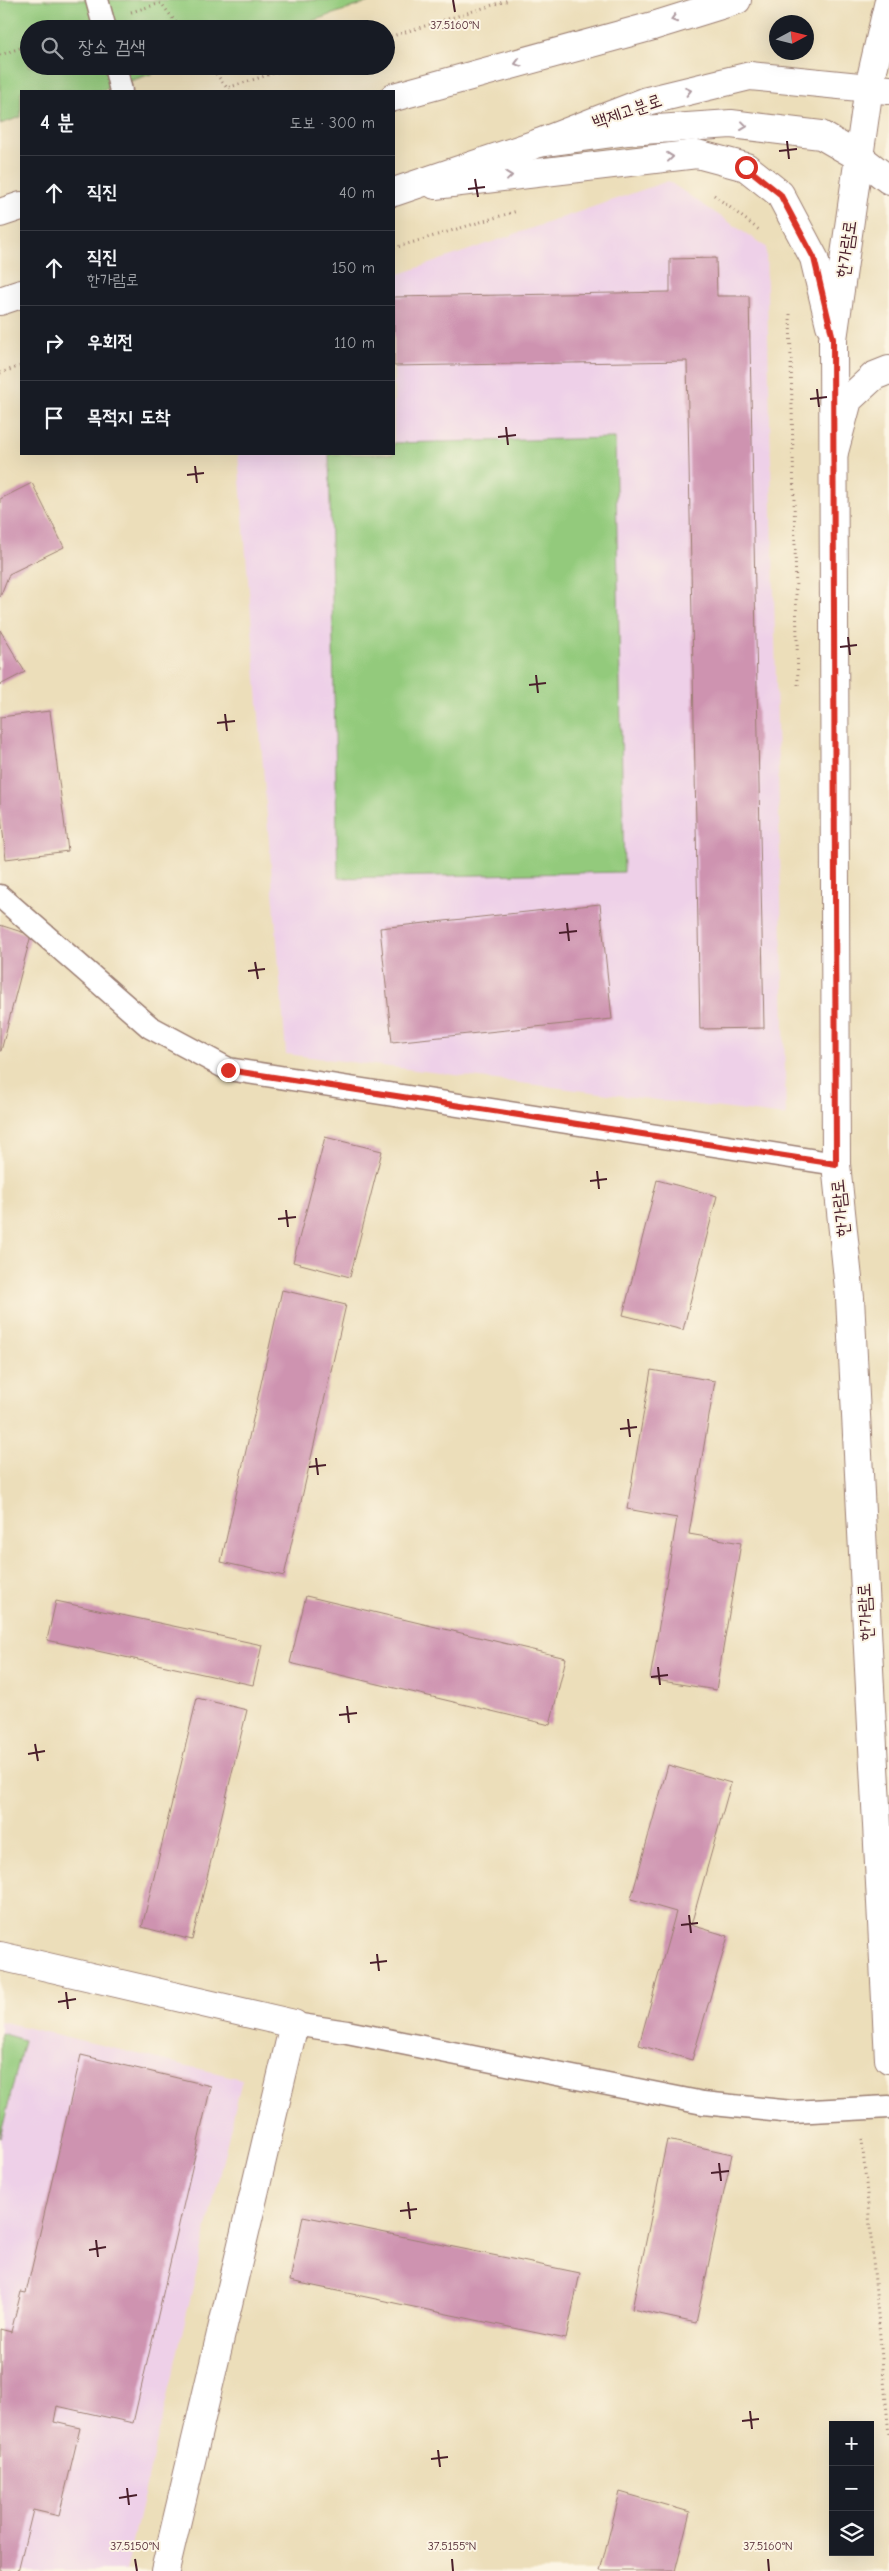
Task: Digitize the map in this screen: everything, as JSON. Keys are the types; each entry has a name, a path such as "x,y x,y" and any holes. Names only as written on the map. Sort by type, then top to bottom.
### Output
{"main road":[{"path":"395,97 652,26 737,0"},
{"name":"한가람로","path":"889,1 879,89 859,157 833,339 836,1164 850,1298 889,2059"},
{"name":"백제고분로","path":"401,190 539,143 647,101 750,76 879,89"},
{"path":"539,143 628,131 731,124 821,135 859,157 889,180"},
{"path":"401,190 697,154 746,167 780,194 814,258 833,339"},
{"path":"0,213 20,206"},
{"path":"0,301 20,294"},
{"path":"834,452 848,400 874,376 889,370"},
{"path":"0,1956 294,2024 165,2571"}],"lane":[{"path":"97,0 103,20"},
{"path":"117,75 121,90"},
{"path":"0,896 150,1027 228,1070 836,1164"},
{"path":"294,2024 347,2032 703,2103 792,2112 889,2107"}],"path":[{"path":"395,35 509,0"},
{"path":"0,55 20,48"},
{"path":"217,75 226,88 267,75"},
{"path":"0,373 20,366"}],"shaded area":[{"path":"668,181 766,247 786,1116 286,1054 238,455 395,455 395,276"},
{"path":"0,2021 242,2079 126,2571 0,2571"}],"green space":[{"path":"0,0 375,0 315,20 20,20 20,75 148,75 103,90 20,90 20,117 0,124"},
{"path":"615,438 624,872 338,878 329,455 395,455 395,443"},
{"path":"0,2033 24,2040 0,2138"}],"building":[{"path":"716,258 717,296 749,296 764,1028 700,1029 687,361 395,366 395,297 670,292 670,259"},
{"path":"32,483 64,547 9,574 0,597 0,499"},
{"path":"0,630 25,672 0,685"},
{"path":"50,711 68,851 6,859 0,808 0,717"},
{"path":"600,904 612,1019 392,1042 380,928"},
{"path":"0,925 31,935 1,1051 0,1051"},
{"path":"325,1137 382,1151 350,1277 293,1262"},
{"path":"657,1180 717,1196 683,1330 623,1315"},
{"path":"282,1290 346,1305 284,1576 221,1562"},
{"path":"651,1370 715,1381 689,1534 741,1543 716,1690 650,1679 677,1518 627,1509"},
{"path":"306,1596 566,1658 550,1725 290,1663"},
{"path":"56,1601 262,1645 253,1685 47,1640"},
{"path":"197,1698 247,1710 192,1940 142,1927"},
{"path":"668,1765 731,1783 691,1925 728,1936 692,2060 639,2045 676,1912 631,1899"},
{"path":"81,2055 211,2086 133,2423 57,2406 54,2422 80,2428 59,2516 33,2510 18,2571 0,2571 0,2329 11,2332 21,2292 26,2293"},
{"path":"667,2140 732,2154 696,2323 632,2309"},
{"path":"303,2216 580,2273 566,2339 290,2281"},
{"path":"620,2492 690,2512 675,2571 600,2571"}],"route":[{"path":"228,1070 836,1164 833,339 814,258 780,194 746,167"}]}
